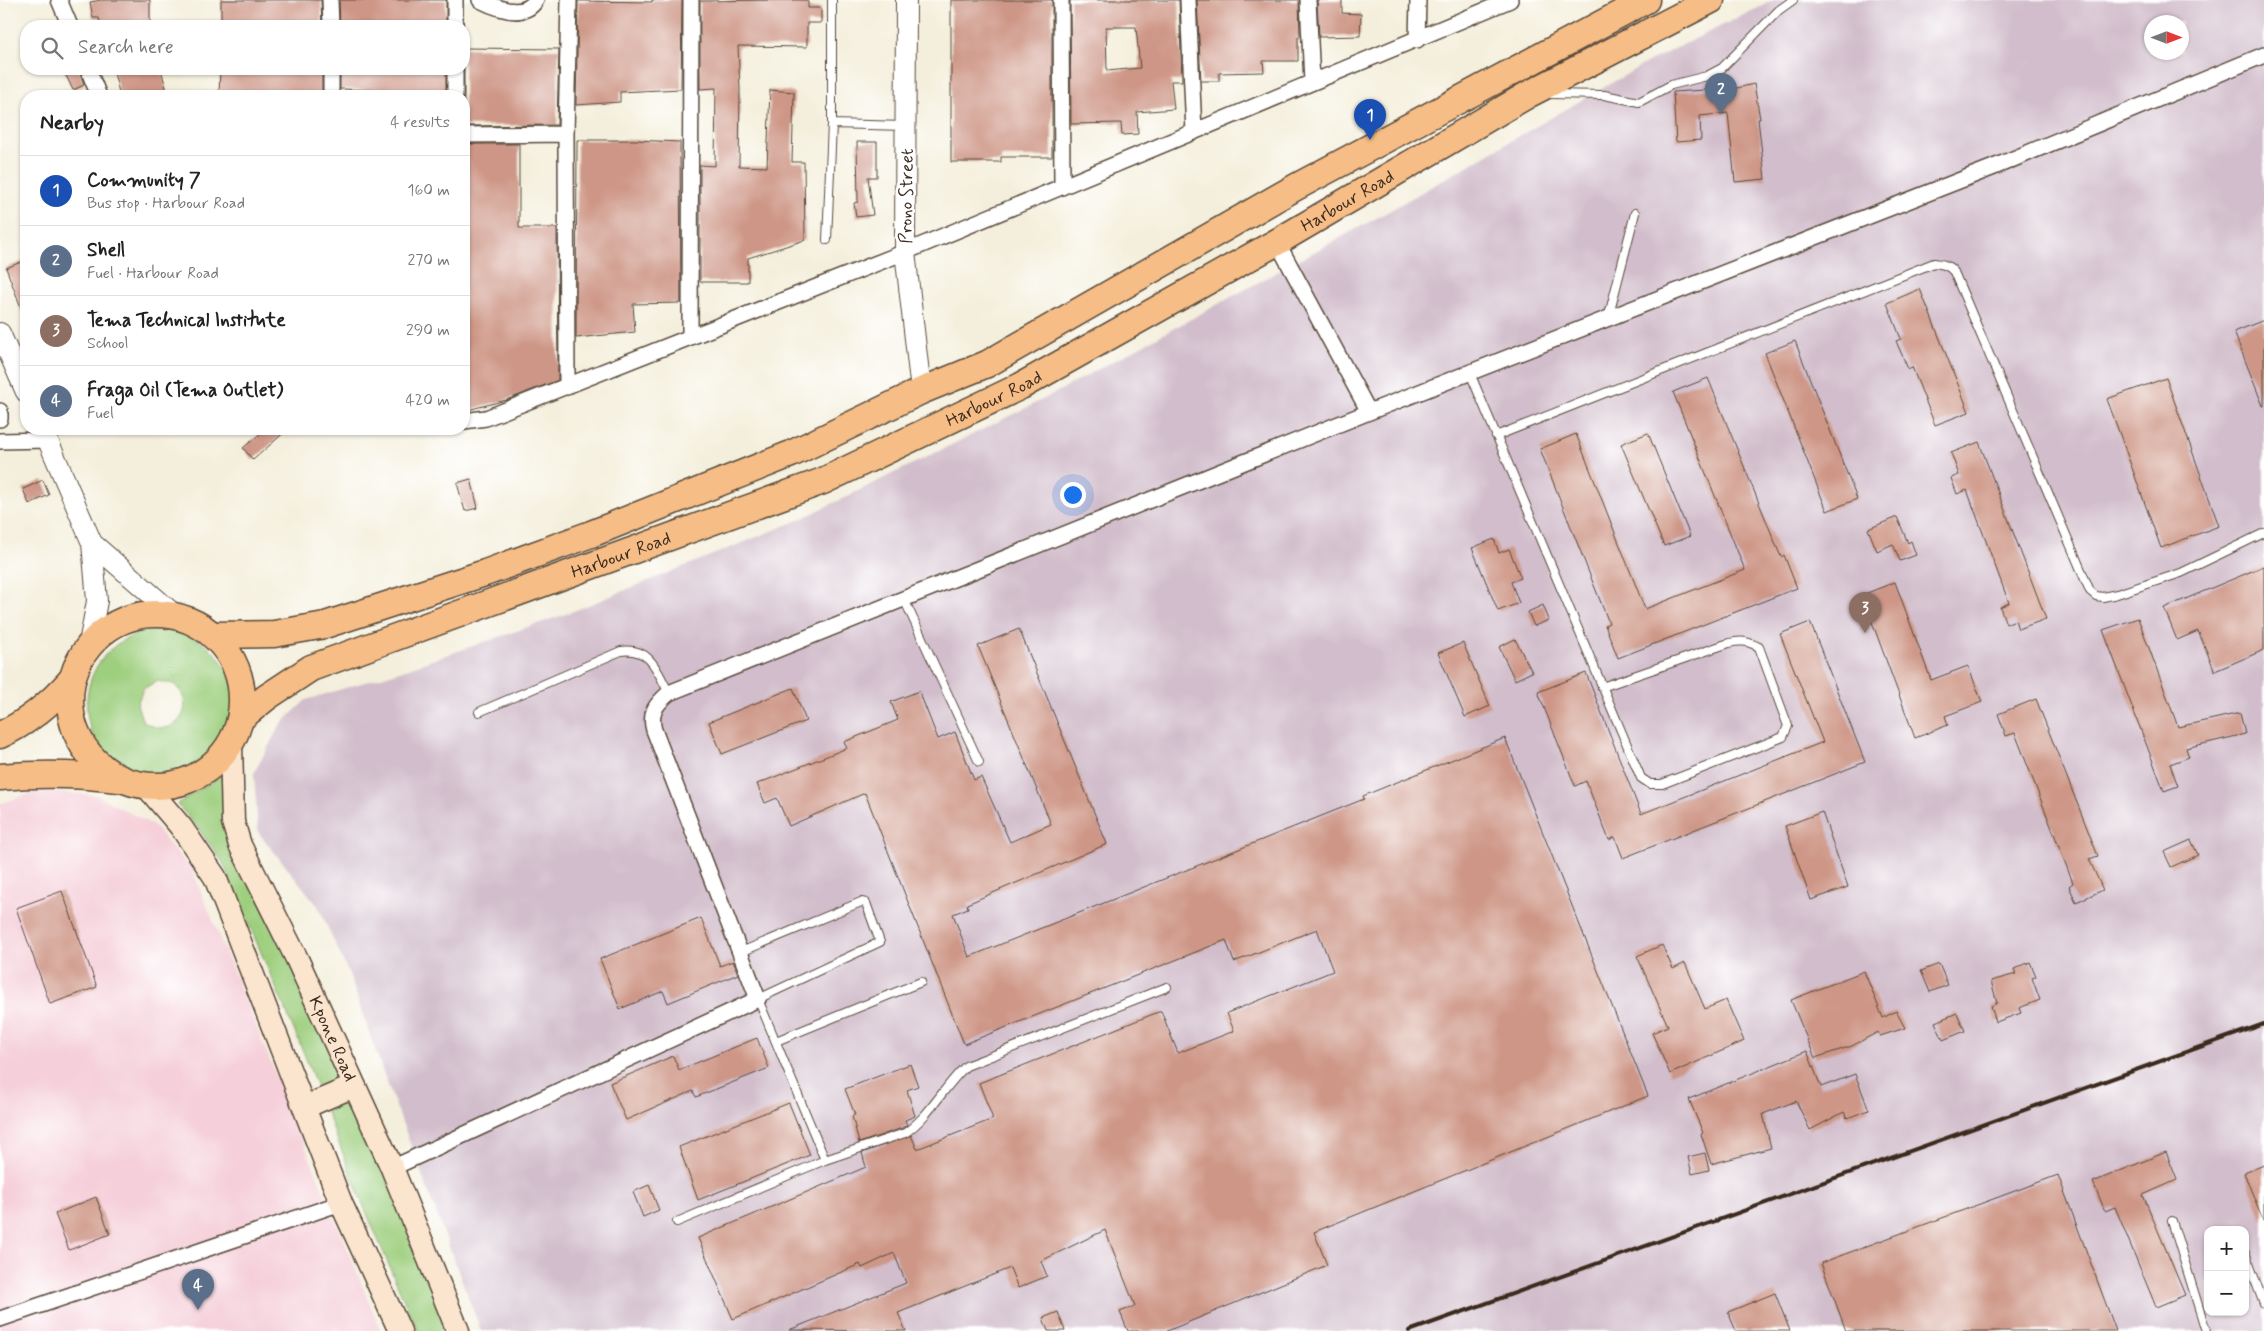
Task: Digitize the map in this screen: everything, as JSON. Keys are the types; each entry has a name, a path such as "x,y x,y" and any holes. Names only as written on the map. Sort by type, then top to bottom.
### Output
{"highway":[{"name":"Harbour Road","path":"214,635 274,634 326,625 485,573 591,534 791,454 921,391 986,364 1296,186 1646,0"},
{"name":"Harbour Road","path":"241,718 267,697 311,668 823,481 1021,386 1277,242 1529,94 1712,0"},
{"path":"0,777 30,774 73,774 120,779 147,787 168,787 187,782 205,772 220,759 231,743 241,718 242,695 238,673 228,653 214,635 196,623 176,616 157,613 129,618 104,631 90,644 79,661 72,679 70,703 74,727 84,748 100,767 120,779"},
{"path":"0,735 20,726 53,701 72,679"}],"main road":[{"name":"Kpone Road","path":"231,743 233,822 240,845 301,968 392,1168 458,1331"},
{"path":"147,787 181,828 215,876 341,1203 400,1331"},
{"path":"305,1107 354,1086"}],"street":[{"path":"59,0 67,20"},
{"path":"330,0 330,20"},
{"path":"455,20 456,0"},
{"path":"480,0 496,8 522,10 532,7 536,0"},
{"path":"567,387 566,134 569,0"},
{"path":"690,337 691,0"},
{"name":"Prono Street","path":"906,0 905,252 921,391"},
{"path":"1061,0 1062,186"},
{"path":"1188,0 1194,132"},
{"path":"1308,0 1312,82"},
{"path":"1417,40 1418,0"},
{"path":"470,420 486,418 567,387 905,252 1510,0"},
{"path":"392,1168 758,999 741,952 698,849 654,730 652,721 654,711 659,701 669,693 1369,412 1994,167 2264,55"},
{"path":"90,75 97,90"},
{"path":"331,75 331,90"},
{"path":"455,75 455,90"},
{"path":"470,135 566,134"},
{"path":"1277,242 1369,412"},
{"path":"0,333 20,378"},
{"path":"0,411 0,419"},
{"path":"0,441 39,435"},
{"path":"45,435 92,543 97,601 90,644"},
{"path":"92,543 176,616"},
{"path":"0,1319 341,1203"}],"lane":[{"path":"827,240 832,124 832,0"},
{"path":"1529,94 1604,95 1640,102 1671,85 1707,76 1722,68 1778,10 1793,0"},
{"path":"832,124 907,126"},
{"path":"1608,319 1635,213"},
{"path":"1496,436 1934,263 1950,267 1954,272 2090,591 2096,596 2103,597 2117,594 2181,573 2264,533"},
{"path":"1470,373 1496,436 1602,687 1641,778 1650,784 1662,784 1783,737 1788,726 1759,647 1748,641 1741,640 1729,643 1602,687"},
{"path":"904,599 979,762"},
{"path":"479,712 621,651 632,650 641,652 648,658 669,693"},
{"path":"741,952 861,902 866,903 880,942 758,999 825,1160"},
{"path":"776,1042 921,982"},
{"path":"677,1222 825,1160 906,1133 916,1126 952,1078 966,1066 1167,987"},
{"path":"2172,1221 2206,1331"},
{"path":"2249,1264 2264,1304"}],"shaded area":[{"path":"1774,0 2264,0 2264,1331 481,1331 383,1072 349,974 318,906 258,832 254,773 280,725 306,700 394,673 566,614 799,520 1042,400 1382,215 1648,62"},
{"path":"37,791 96,795 153,825 192,870 381,1331 0,1331 0,804"}],"green space":[{"path":"163,629 197,639 219,658 232,683 235,710 229,737 213,760 190,775 159,780 128,773 106,756 92,733 87,706 91,679 105,655 129,637","holes":["157,681 174,684 182,693 185,703 184,712 179,720 163,728 153,726 142,720 137,704 143,689"]},
{"path":"224,774 311,995 450,1331 419,1331 408,1310 359,1195 303,1051 222,861 177,804"}],"building":[{"path":"101,0 150,0 150,20 100,20 99,18 93,18 90,2"},
{"path":"221,0 321,0 322,20 221,20"},
{"path":"339,0 446,0 446,20 340,20"},
{"path":"652,0 682,0 681,89 620,92 620,102 576,105 578,1 652,2"},
{"path":"805,0 808,2 808,8 821,8 821,23 807,23 807,47 738,46 740,90 739,166 767,167 770,90 794,92 792,162 804,162 805,240 748,258 748,282 700,282 700,165 715,166 716,88 700,89 700,1"},
{"path":"951,0 1052,0 1052,157 1001,157 1001,162 951,162"},
{"path":"1070,0 1179,0 1182,81 1171,81 1174,109 1137,112 1138,134 1122,135 1121,123 1071,124","holes":["1106,27 1136,27 1140,68 1107,71"]},
{"path":"1197,0 1299,0 1300,37 1298,37 1298,61 1263,61 1264,72 1219,73 1219,81 1201,81"},
{"path":"1317,0 1342,0 1342,13 1361,14 1360,36 1319,37"},
{"path":"470,48 559,49 557,125 470,126 470,90 464,90 464,75 470,75"},
{"path":"66,75 81,75 84,85 73,90"},
{"path":"115,75 163,75 166,90 118,90"},
{"path":"220,75 322,75 322,90 219,90"},
{"path":"340,75 446,75 446,90 340,89"},
{"path":"1754,84 1760,119 1758,119 1765,179 1735,182 1728,113 1700,116 1701,140 1676,142 1673,92 1737,88"},
{"path":"577,140 680,142 681,303 633,304 635,332 576,338"},
{"path":"857,142 877,142 877,177 868,177 873,215 856,217 854,203 858,202"},
{"path":"470,144 519,144 519,228 557,228 558,380 506,400 470,409"},
{"path":"20,262 20,305 6,268"},
{"path":"1920,289 1969,412 1935,425 1912,367 1908,369 1896,341 1901,339 1887,303"},
{"path":"2264,320 2264,406 2263,406 2234,332"},
{"path":"1795,341 1857,499 1827,511 1765,353"},
{"path":"1708,378 1781,557 1784,555 1797,588 1618,658 1605,625 1609,623 1540,449 1576,434 1645,609 1745,570 1673,392"},
{"path":"2166,378 2219,526 2161,548 2107,399"},
{"path":"1648,433 1690,536 1664,546 1621,444"},
{"path":"259,435 281,435 253,460 243,448"},
{"path":"1979,442 2046,619 2018,629 2015,620 2006,624 2000,607 2009,603 1967,490 1957,494 1951,478 1959,475 1951,453"},
{"path":"471,479 478,508 465,511 457,483"},
{"path":"43,480 49,495 29,504 23,489"},
{"path":"1897,517 1908,543 1911,541 1916,555 1900,561 1893,544 1877,551 1868,529"},
{"path":"1494,539 1499,553 1509,549 1521,578 1511,582 1519,603 1498,611 1472,548"},
{"path":"2264,566 2264,650 2215,671 2198,631 2177,640 2164,608"},
{"path":"1895,582 1931,680 1968,666 1982,702 1945,716 1948,725 1915,738 1862,595"},
{"path":"1543,605 1549,620 1534,626 1528,612"},
{"path":"2138,618 2178,727 2240,713 2245,734 2186,748 2189,757 2170,764 2178,786 2164,791 2103,630"},
{"path":"1810,622 1865,762 1623,858 1615,837 1609,840 1586,781 1575,786 1538,692 1586,673 1641,814 1823,742 1780,634"},
{"path":"1019,629 1107,844 967,904 968,908 953,914 969,957 1364,799 1363,796 1505,738 1648,1096 1314,1232 1327,1265 1167,1331 1128,1331 1120,1312 1135,1306 1105,1230 1041,1261 1047,1276 1018,1288 1010,1268 898,1313 906,1331 789,1330 906,1283 894,1253 862,1268 860,1264 733,1319 698,1238 866,1167 862,1153 911,1135 917,1149 993,1119 979,1083 1161,1011 1178,1053 1234,1031 1227,1013 1333,971 1317,929 1234,962 1226,940 964,1044 865,793 789,826 777,798 765,803 757,784 847,748 844,742 898,720 891,702 919,691 938,739 955,732 974,780 981,777 1010,842 1051,824 978,646"},
{"path":"1515,639 1532,672 1515,680 1499,647"},
{"path":"1463,643 1490,706 1465,717 1438,653"},
{"path":"793,688 806,721 722,754 709,722"},
{"path":"2036,699 2098,856 2089,859 2103,890 2076,902 2069,886 2073,883 2015,733 2006,736 1998,714"},
{"path":"1822,812 1848,887 1811,900 1785,826"},
{"path":"2191,840 2198,855 2171,867 2164,852"},
{"path":"62,891 97,987 50,1004 16,908"},
{"path":"701,918 720,966 733,961 738,974 668,1003 663,991 620,1009 600,959"},
{"path":"1662,945 1673,969 1685,963 1705,1009 1726,1000 1744,1041 1670,1074 1652,1033 1668,1026 1637,956"},
{"path":"2030,962 2036,976 2032,978 2040,1000 2019,1008 2021,1013 1996,1022 1991,1006 1997,1003 1991,981 2016,974 2014,969"},
{"path":"1939,964 1948,985 1930,992 1921,971"},
{"path":"1864,971 1883,1018 1896,1011 1905,1028 1880,1036 1878,1032 1852,1046 1815,1058 1791,1000"},
{"path":"1957,1013 1965,1031 1943,1040 1935,1022"},
{"path":"757,1038 769,1068 696,1097 693,1091 626,1120 610,1083 673,1056 679,1070"},
{"path":"1807,1051 1821,1087 1855,1074 1869,1110 1847,1118 1844,1112 1810,1130 1796,1101 1763,1114 1771,1148 1711,1164 1701,1134 1703,1133 1689,1099"},
{"path":"910,1064 918,1086 907,1090 915,1116 905,1120 907,1125 902,1128 859,1143 852,1116 855,1115 845,1089"},
{"path":"789,1103 810,1155 698,1200 679,1147"},
{"path":"2166,1152 2177,1180 2143,1195 2185,1295 2156,1307 2115,1207 2105,1211 2093,1182"},
{"path":"1705,1153 1709,1170 1692,1174 1688,1157"},
{"path":"2264,1165 2264,1220 2263,1220 2244,1173"},
{"path":"2058,1175 2116,1331 1846,1331 1821,1263"},
{"path":"649,1185 659,1210 643,1217 633,1192"},
{"path":"96,1197 110,1234 69,1250 55,1214"},
{"path":"1775,1293 1790,1331 1736,1331 1728,1312"},
{"path":"1058,1312 1065,1331 1048,1331 1043,1318"}],"railway":[{"path":"1409,1331 2264,1024"}],"place":[{"name":"Shell","path":"1721,114"},
{"name":"Community 7","path":"1370,140"},
{"name":"Tema Technical Institute","path":"1865,633"},
{"name":"Fraga Oil (Tema Outlet)","path":"198,1310"}]}
